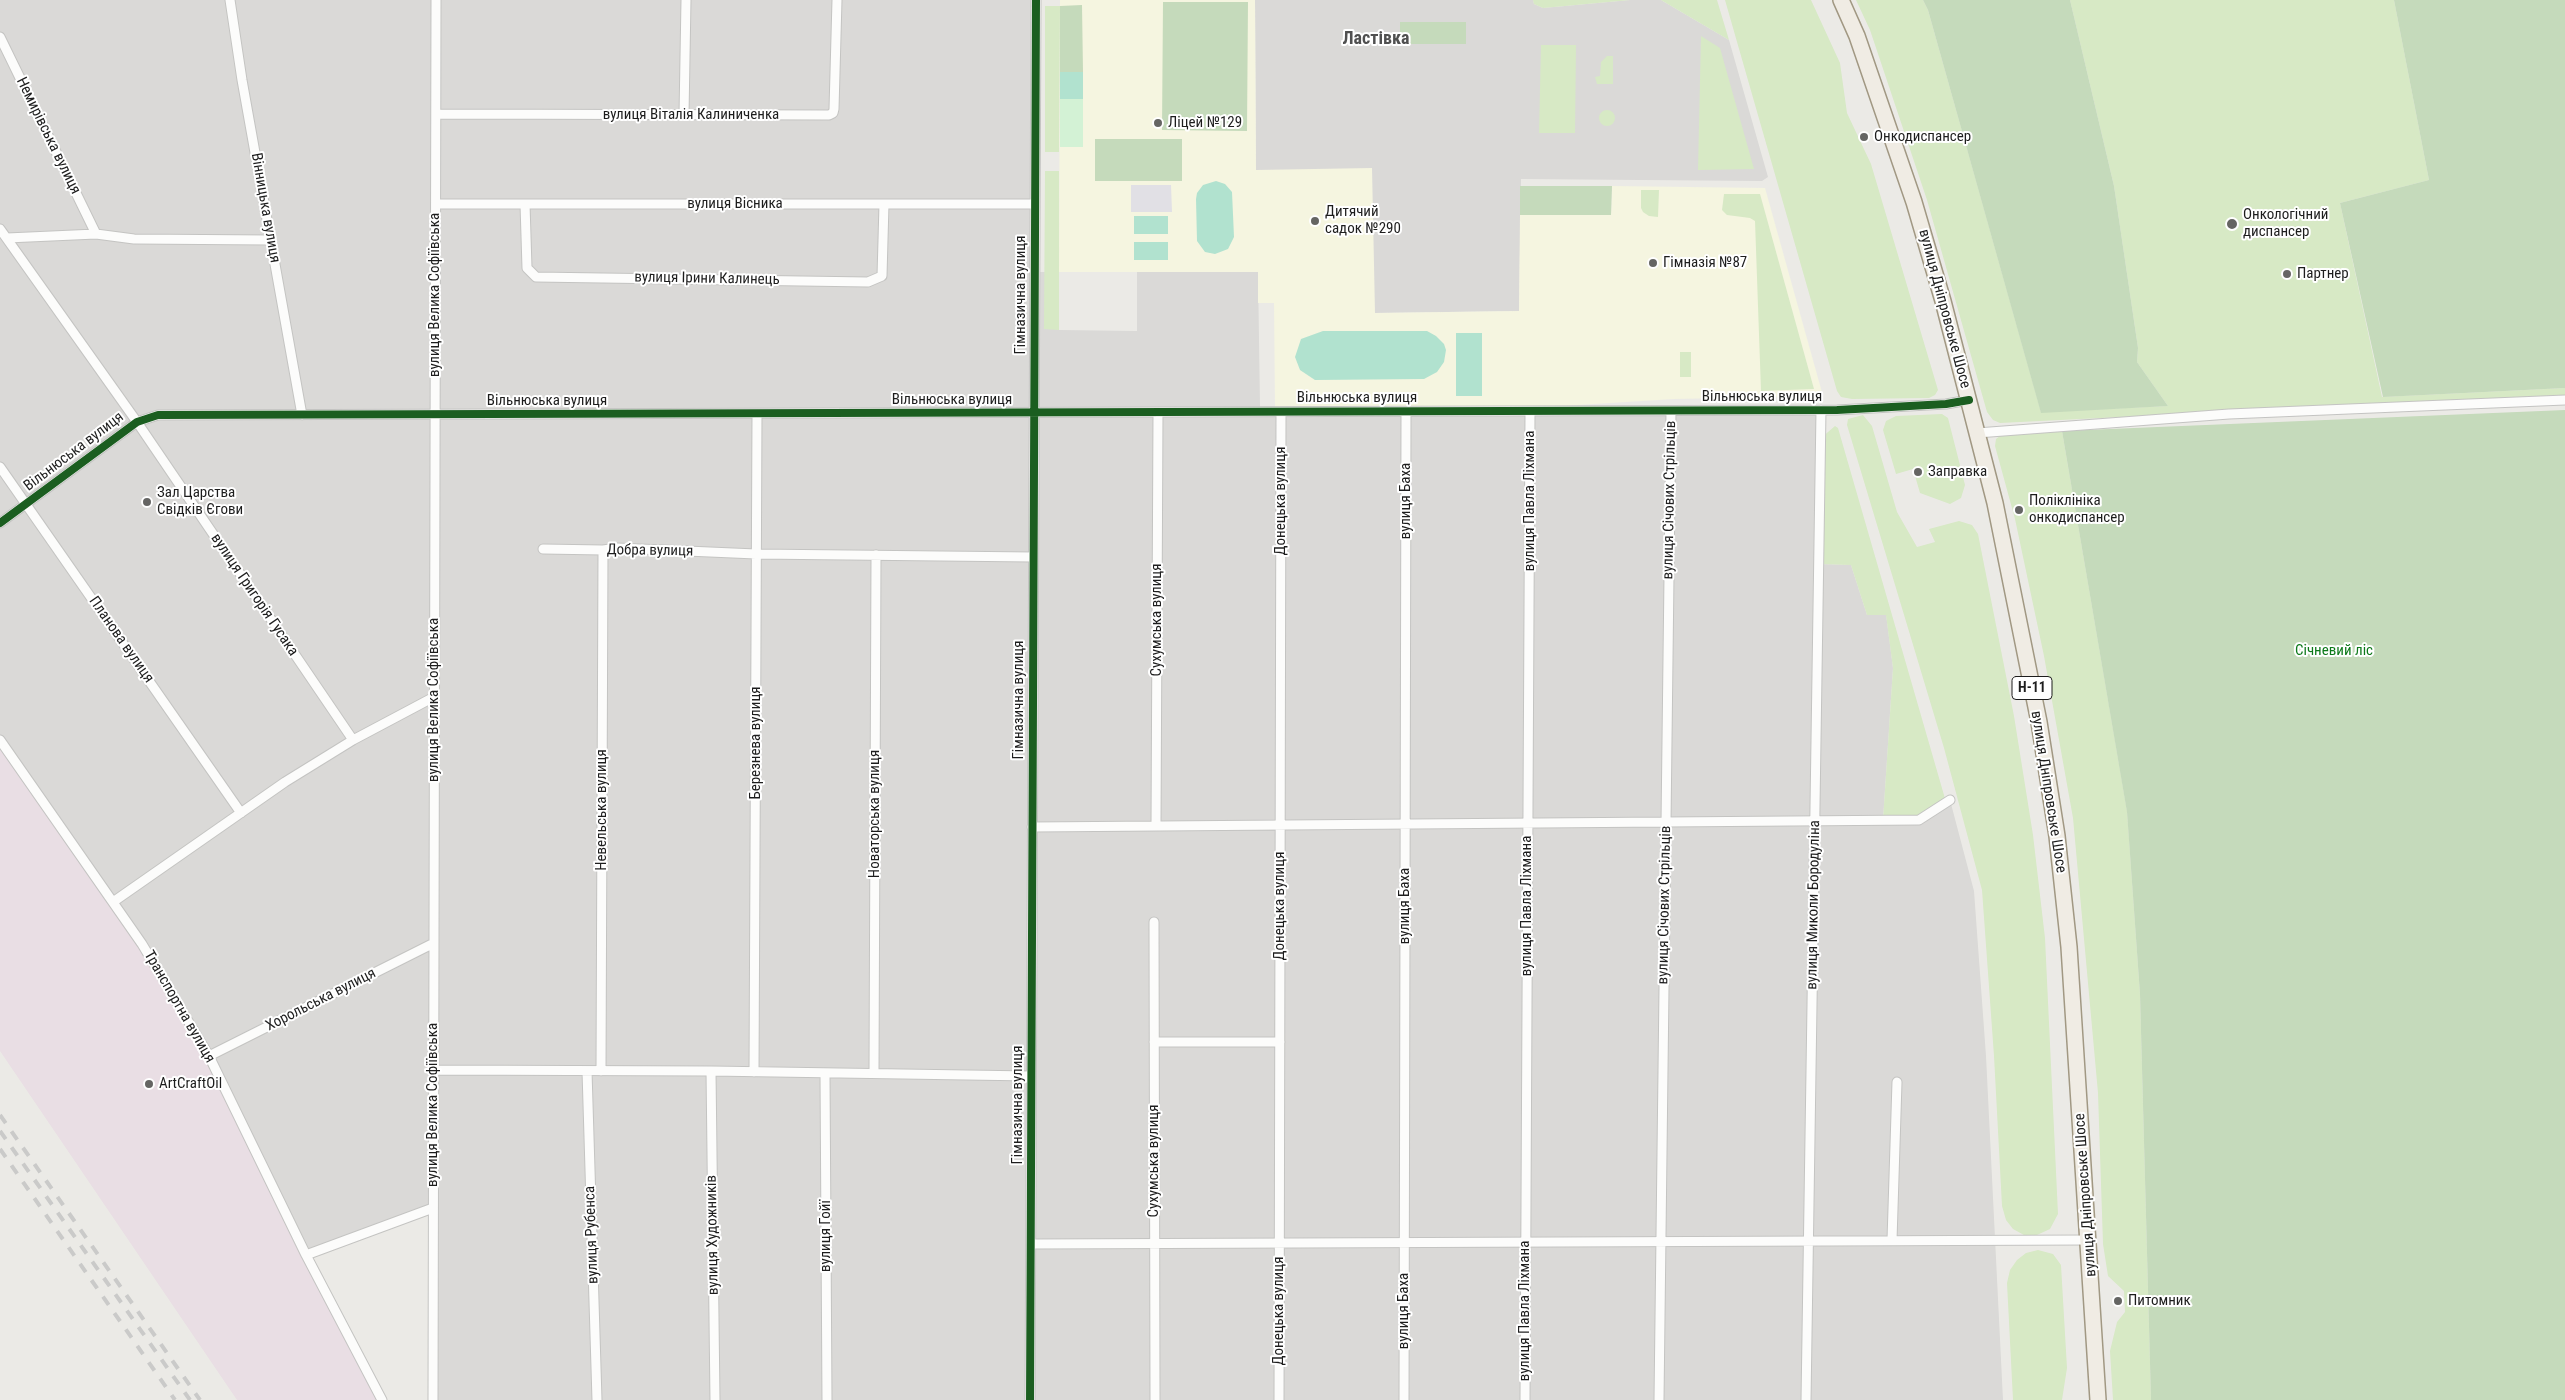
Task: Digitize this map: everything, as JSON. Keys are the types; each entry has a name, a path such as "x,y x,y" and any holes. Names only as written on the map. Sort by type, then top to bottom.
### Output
{"main road":[{"name":"вулиця Дніпровське Шосе","path":"1842,0 1857,36 1914,202 1969,400 1995,503 2037,713 2057,836 2069,946 2098,1400"}],"street":[{"name":"Вінницька вулиця","path":"230,0 270,240 302,415"},
{"name":"вулиця Велика Софіївська","path":"433,1400 436,0"},
{"path":"684,115 686,0"},
{"name":"вулиця Віталія Калиниченка","path":"436,114 829,116 833,113 837,0"},
{"name":"Гімназична вулиця","path":"1030,1400 1036,0"},
{"name":"Немирівська вулиця","path":"0,37 96,234"},
{"name":"вулиця Вісника","path":"436,204 1035,204"},
{"name":"вулиця Ірини Калинець","path":"525,204 526,268 536,277 868,282 882,276 884,204"},
{"name":"вулиця Григорія Гусака","path":"0,229 137,422 353,740"},
{"path":"7,238 96,234 134,239 270,240"},
{"name":"Вільнюська вулиця","path":"0,523 137,422 158,416 1821,410 1946,404 1969,400"},
{"path":"1977,433 2229,414 2565,400"},
{"name":"вулиця Миколи Бородуліна","path":"1806,1400 1821,410"},
{"name":"вулиця Павла Ліхмана","path":"1525,1400 1530,411"},
{"name":"вулиця Січових Стрільців","path":"1659,1400 1671,411"},
{"name":"Донецька вулиця","path":"1279,1400 1282,412"},
{"name":"вулиця Баха","path":"1404,1400 1406,412"},
{"name":"Сухумська вулиця","path":"1156,826 1158,413"},
{"name":"Березнева вулиця","path":"754,1072 757,414"},
{"name":"Планова вулиця","path":"0,467 241,813"},
{"name":"Добра вулиця","path":"543,549 603,550 618,548 756,554"},
{"name":"Невельська вулиця","path":"601,1071 603,550"},
{"path":"756,554 1033,557"},
{"name":"Новаторська вулиця","path":"874,1073 876,555"},
{"path":"113,902 241,813 353,740 434,697"},
{"name":"Транспортна вулиця","path":"0,740 142,944 209,1056 306,1255 382,1400"},
{"path":"1032,828 1919,820 1950,800"},
{"name":"Сухумська вулиця","path":"1154,922 1154,1400"},
{"name":"Хорольська вулиця","path":"209,1056 434,943"},
{"path":"1154,1042 1280,1042"},
{"path":"434,1070 710,1071 1031,1076"},
{"name":"вулиця Рубенса","path":"587,1071 596,1400"},
{"name":"вулиця Художників","path":"710,1071 715,1400"},
{"name":"вулиця Гойї","path":"825,1073 827,1400"},
{"path":"1892,1240 1897,1082"},
{"path":"306,1255 433,1208"},
{"path":"1031,1244 2089,1240"}],"shaded area":[{"path":"0,0 1036,0 1035,272 1059,272 1059,330 1137,331 1137,272 1258,272 1260,407 1821,410 1819,564 1851,565 1867,615 1886,614 1893,668 1883,820 1950,800 1974,891 1986,1056 2003,1400 433,1400 433,1209 306,1255 0,740"},
{"path":"1060,0 1255,0 1256,170 1372,168 1375,313 1519,311 1520,215 1611,215 1612,186 1765,188 1823,396 1674,399 1530,408 1275,407 1274,303 1258,303 1258,272 1059,272"},
{"name":"Ластівка","path":"1255,0 1533,0 1534,4 1543,8 1630,0 1661,0 1729,40 1768,177 1762,181 1521,179 1519,311 1375,313 1256,170"},
{"path":"1131,185 1171,185 1172,212 1131,212"},
{"path":"0,740 142,944 209,1056 382,1400 237,1400 0,1051"}],"green space":[{"path":"1533,0 1630,0 1543,8 1534,4"},
{"path":"1661,0 1717,0 1729,40"},
{"path":"1725,0 1811,0 1840,63 1847,113 1871,164 1938,390 1935,395 1929,398 1852,399 1841,397 1837,391"},
{"name":"Онкологічний диспансер","path":"1856,0 1923,0 1928,10 2041,412 2168,406 2137,362 2138,348 2114,186 2070,0 2394,0 2429,180 2340,203 2382,397 2565,388 2565,395 2000,423 1993,420 1987,412 1927,200 1870,30"},
{"path":"1923,0 2070,0 2114,186 2138,348 2137,362 2168,406 2041,413 1928,10"},
{"path":"2394,0 2565,0 2565,388 2383,397 2340,203 2429,180"},
{"path":"1163,2 1248,2 1247,131 1162,130"},
{"path":"1082,5 1083,72 1060,72 1060,6"},
{"path":"1045,6 1060,6 1059,152 1045,152"},
{"path":"1400,22 1466,22 1466,44 1400,44"},
{"path":"1701,36 1720,48 1754,169 1698,170"},
{"path":"1541,45 1576,45 1575,133 1539,133"},
{"path":"1607,56 1613,56 1613,84 1597,84 1595,77 1600,76 1601,62"},
{"path":"1060,72 1083,72 1083,99 1060,99"},
{"path":"1060,99 1083,99 1083,147 1060,147"},
{"path":"1604,110 1610,110 1615,115 1613,124 1604,126 1599,121 1599,115"},
{"path":"1095,139 1182,139 1182,181 1095,181"},
{"path":"1045,171 1059,171 1059,330 1044,329"},
{"path":"1216,181 1225,184 1232,192 1234,237 1228,249 1215,254 1205,252 1197,241 1196,199 1197,193 1203,185"},
{"path":"1520,186 1612,186 1611,215 1520,215"},
{"path":"1641,190 1659,190 1658,217 1649,216 1643,212 1641,208"},
{"path":"1724,194 1760,194 1814,389 1761,391 1755,221 1750,218 1727,215 1722,210"},
{"path":"1134,216 1168,216 1168,234 1134,234"},
{"path":"1134,242 1168,242 1168,260 1134,260"},
{"path":"1323,331 1427,331 1444,344 1446,350 1444,362 1437,372 1424,379 1315,380 1300,370 1295,357 1301,339"},
{"path":"1456,333 1482,333 1482,396 1456,396"},
{"path":"1680,352 1691,352 1691,377 1680,377"},
{"name":"Січневий ліс","path":"2565,410 2565,1400 2151,1400 2140,994 2127,812 2062,431"},
{"path":"1942,414 1948,418 1965,485 1961,498 1950,504 1920,493 1913,469 1896,474 1883,430 1886,421 1896,416"},
{"path":"1863,415 1872,426 1897,512 1917,547 1935,542 1929,529 1959,521 1972,525 1978,534 2014,716 2033,835 2045,938 2058,1214 2050,1229 2037,1235 2024,1235 2013,1229 2006,1220 2002,1206 1982,890 1944,748 1847,425 1848,419"},
{"path":"1835,426 1838,428 1946,802 1919,820 1883,820 1893,668 1886,615 1867,615 1851,565 1819,564 1821,438"},
{"path":"2062,431 2127,811 2140,994 2151,1400 2113,1400 2110,1351 2117,1322 2125,1312 2124,1291 2108,1276 2103,1244 2098,1093 2073,818 2044,656 2015,519 1995,446 1996,439 2001,435"},
{"path":"2038,1250 2053,1254 2061,1265 2067,1368 2062,1400 2013,1400 2007,1283 2010,1270 2017,1260 2026,1253"}],"railway":[{"path":"0,1115 200,1400"},
{"path":"0,1131 190,1400"},
{"path":"0,1149 175,1400"}],"cycle path":[{"path":"1030,1400 1036,0"},
{"path":"0,523 137,422 158,415 1837,410 1946,404 1969,400"}],"place":[{"name":"Ліцей №129","path":"1158,123"},
{"name":"Онкодиспансер","path":"1864,137"},
{"name":"Дитячий садок №290","path":"1315,221"},
{"name":"Онкологічний диспансер","path":"2232,224"},
{"name":"Гімназія №87","path":"1653,263"},
{"name":"Партнер","path":"2287,274"},
{"name":"Заправка","path":"1918,472"},
{"name":"Зал Царства Свідків Єгови","path":"147,502"},
{"name":"Поліклініка онкодиспансер","path":"2019,510"},
{"name":"ArtCraftOil","path":"149,1084"},
{"name":"Питомник","path":"2118,1301"}],"district":[{"name":"Ластівка","path":"1376,39"}]}
